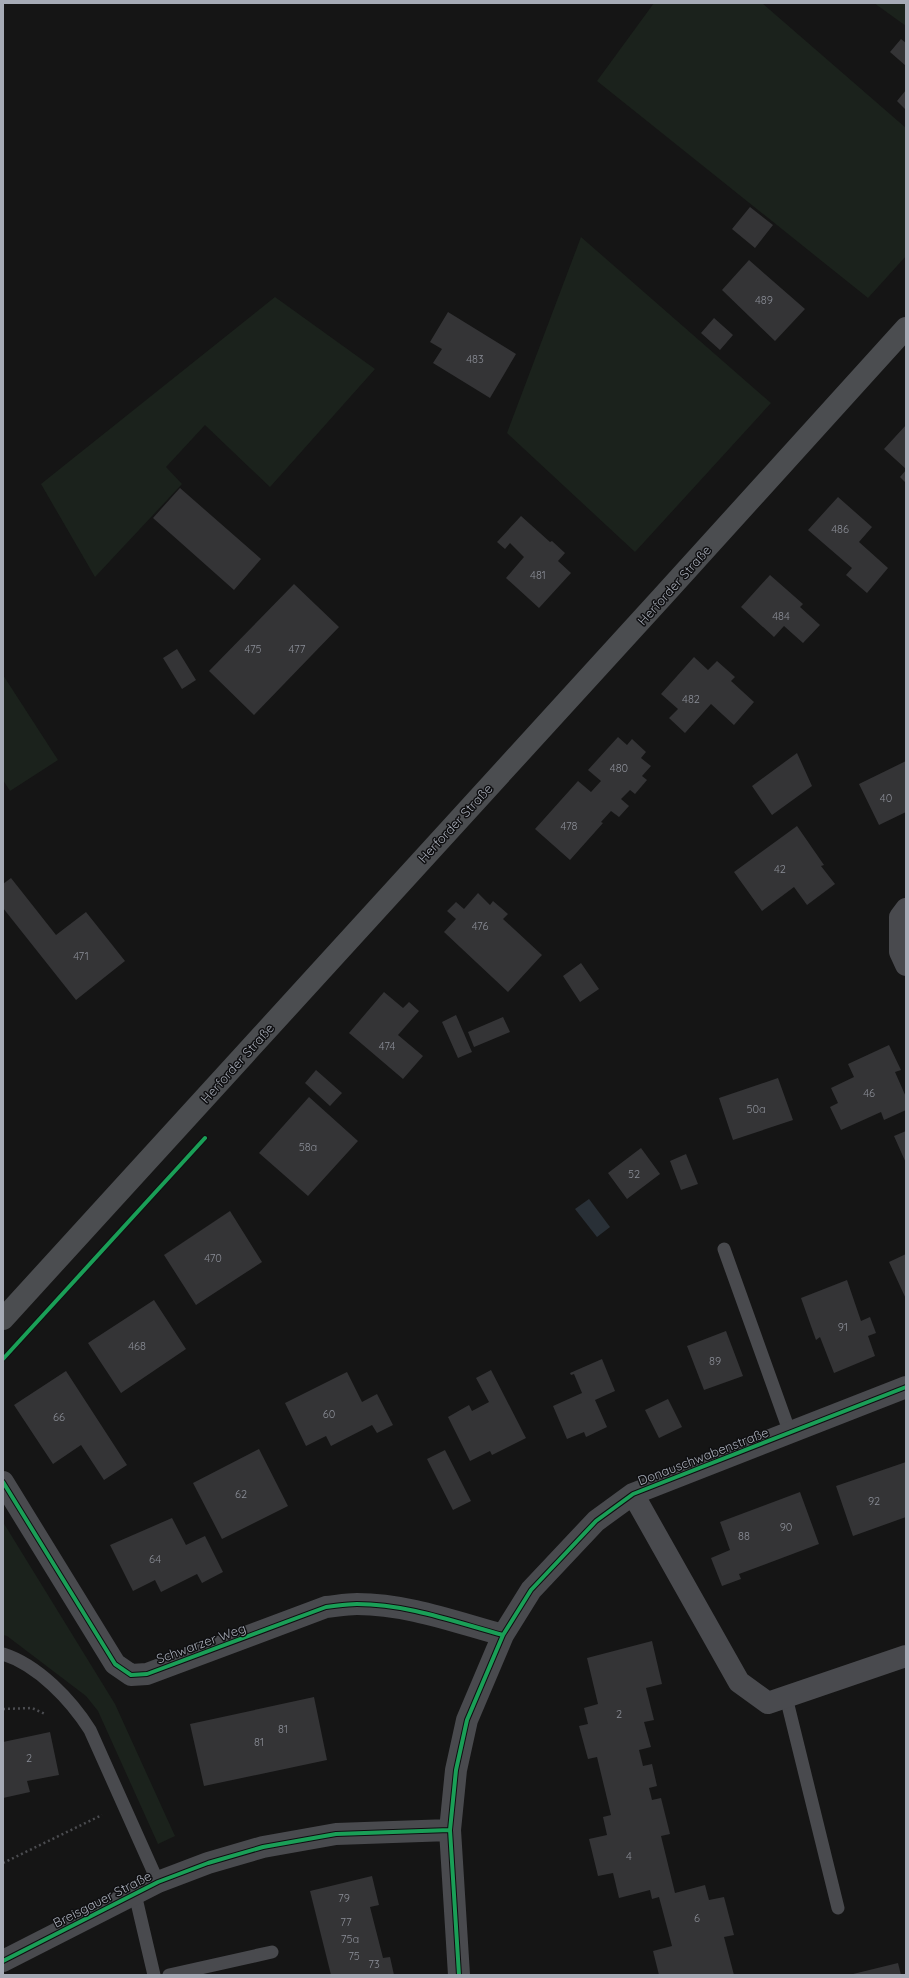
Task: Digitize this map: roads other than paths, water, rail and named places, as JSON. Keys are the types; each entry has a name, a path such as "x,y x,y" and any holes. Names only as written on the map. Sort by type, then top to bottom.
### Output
{"main road":[{"name":"Herforder Straße","path":"3,1318 906,328"}],"street":[{"path":"906,909 900,917 900,952 906,965"},
{"name":"Donauschwabenstraße","path":"459,1975 450,1830 456,1770 467,1720 503,1636 531,1590 596,1521 633,1494 906,1387"},
{"name":"Schwarzer Weg","path":"3,1482 115,1664 131,1675 147,1674 326,1607 356,1604 385,1606 424,1613 503,1636"},
{"path":"633,1494 739,1682 768,1703 906,1656"},
{"name":"Breisgauer Straße","path":"3,1961 158,1882 208,1863 263,1847 336,1834 450,1830"}],"lane":[{"path":"724,1249 790,1433"},
{"path":"3,1654 16,1658 57,1688 77,1709 90,1730 158,1882"},
{"path":"786,1697 838,1908"},
{"path":"135,1894 154,1975"},
{"path":"169,1975 272,1952"}]}
